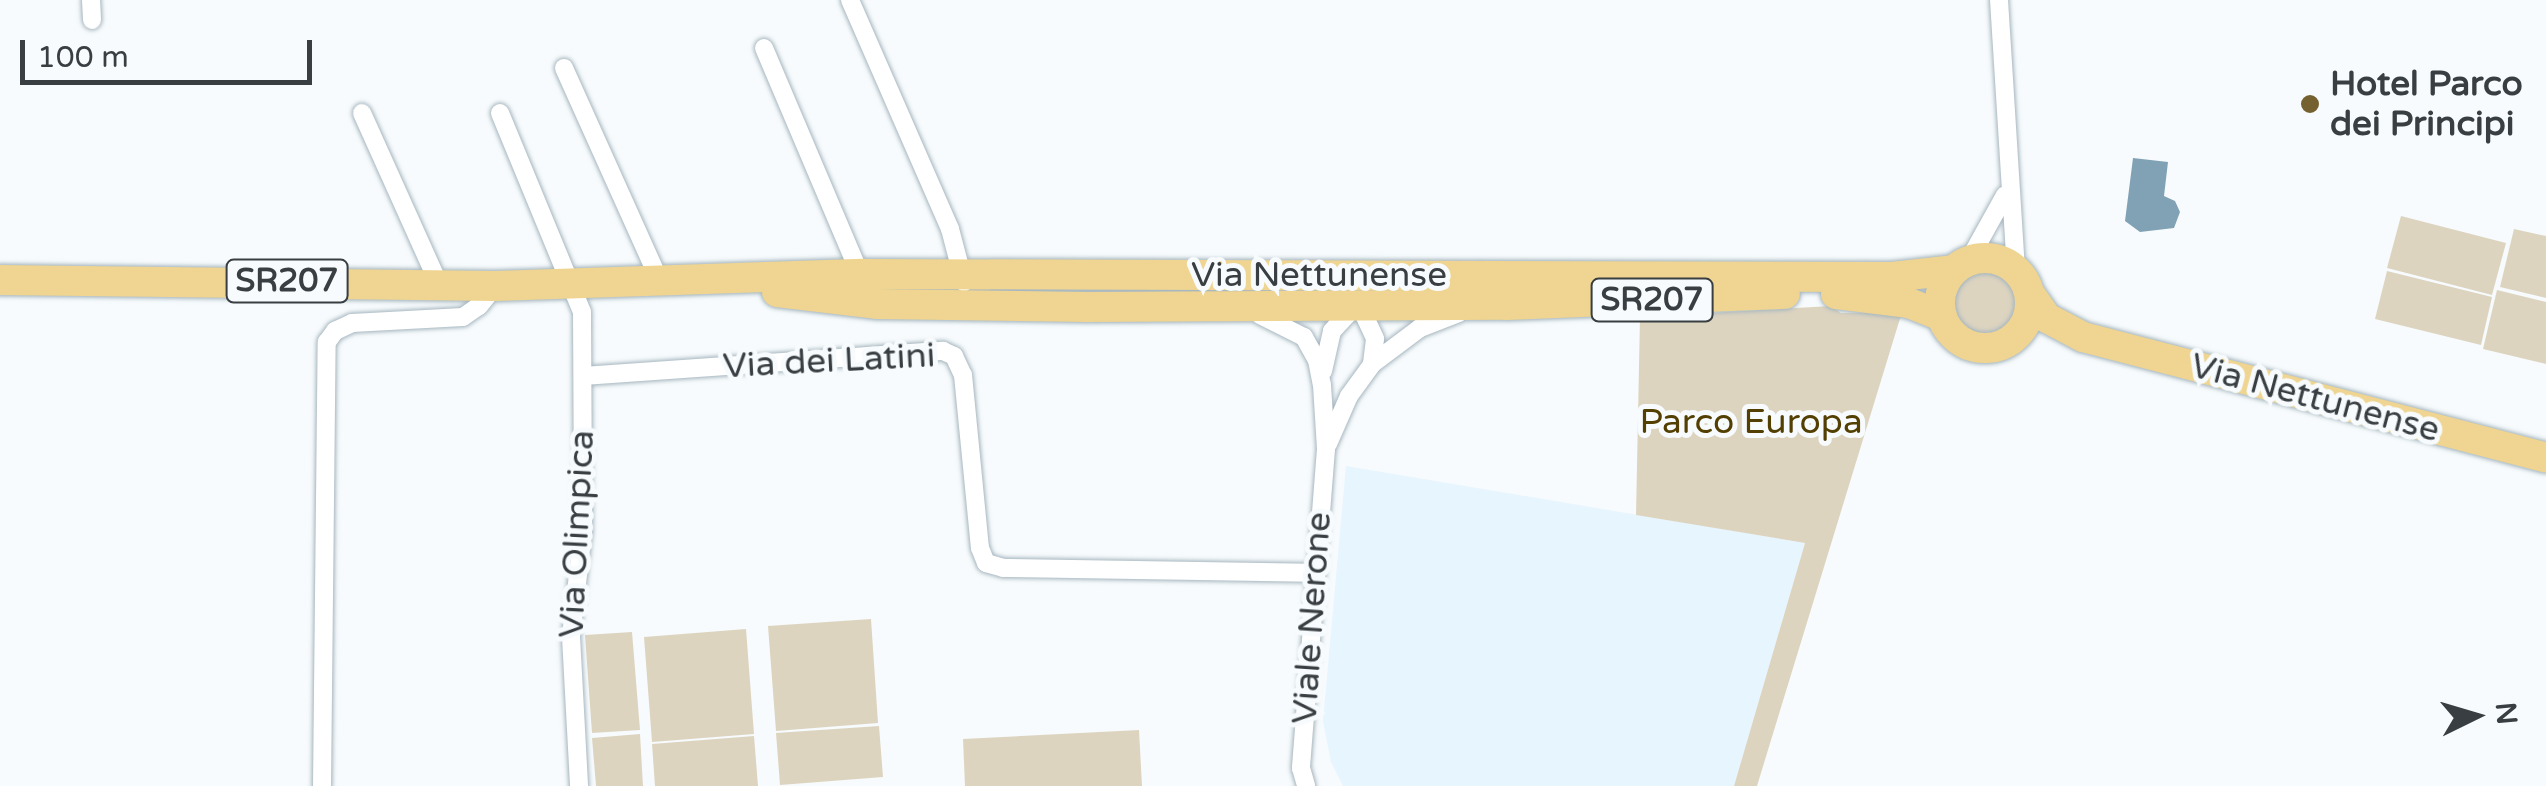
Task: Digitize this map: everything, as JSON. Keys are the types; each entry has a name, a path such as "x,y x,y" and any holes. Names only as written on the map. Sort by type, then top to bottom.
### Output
{"main road":[{"name":"Via Nettunense","path":"965,290 1316,275 1902,276 1994,258 2023,282 2047,318 2083,337 2546,458"},
{"path":"1941,316 1941,292 1961,266"},
{"name":"Via Nettunense","path":"0,280 495,286 672,282 965,290 1236,307 1359,303 1507,305 1812,293 1890,299 1941,316 1947,328 1970,346 1984,349 2010,341 2083,337"},
{"path":"2010,341 2027,320 2023,282"}],"street":[{"path":"91,0 92,20"},
{"path":"850,0 950,228 965,290"},
{"path":"1999,0 2008,190 2023,282"},
{"path":"764,48 864,288"},
{"path":"564,68 672,282"},
{"path":"362,113 439,284"},
{"name":"Via Olimpica","path":"500,113 582,312 583,531 570,637 579,786"},
{"path":"1961,266 2008,190"},
{"path":"1316,275 1339,285 1359,303 1375,339 1372,364"},
{"name":"Viale Nerone","path":"1322,385 1332,331 1359,303 1400,275"},
{"path":"322,786 327,342 336,330 352,324 463,317 479,306 495,286"},
{"name":"Viale Nerone","path":"1326,449 1349,396 1372,364 1430,322 1507,305"},
{"name":"Viale Nerone","path":"1236,307 1278,320 1304,337 1316,360 1322,385 1326,449 1300,768 1306,786"},
{"name":"Via dei Latini","path":"583,376 943,351 958,362 963,374 980,548 991,566 1316,573"}],"shaded area":[{"path":"1346,466 1805,543 1734,786 1343,786 1331,762 1323,721"}],"green space":[{"path":"2401,216 2506,243 2492,295 2387,268"},
{"path":"2514,229 2546,236 2546,298 2500,287"},
{"path":"1985,268 2010,278 2020,303 2010,328 1985,338 1960,328 1950,303 1960,278"},
{"path":"2387,271 2492,297 2481,345 2375,319"},
{"path":"2497,290 2546,302 2546,364 2483,349"},
{"name":"Parco Europa","path":"1831,306 1841,313 1902,312 1757,786 1734,786 1805,543 1636,515 1640,317"},
{"path":"871,619 878,723 776,731 768,626"},
{"path":"746,629 754,734 652,742 644,637"},
{"path":"632,632 640,730 592,733 585,635"},
{"path":"879,726 883,777 780,785 776,733"},
{"path":"1139,730 1142,786 965,786 963,739"},
{"path":"640,734 643,786 596,786 592,738"},
{"path":"754,736 758,786 655,786 652,744"}],"water":[{"path":"2133,158 2168,162 2164,196 2175,201 2180,212 2174,228 2140,232 2125,221"}],"place":[{"name":"Hotel Parco dei Principi","path":"2310,104"}]}
